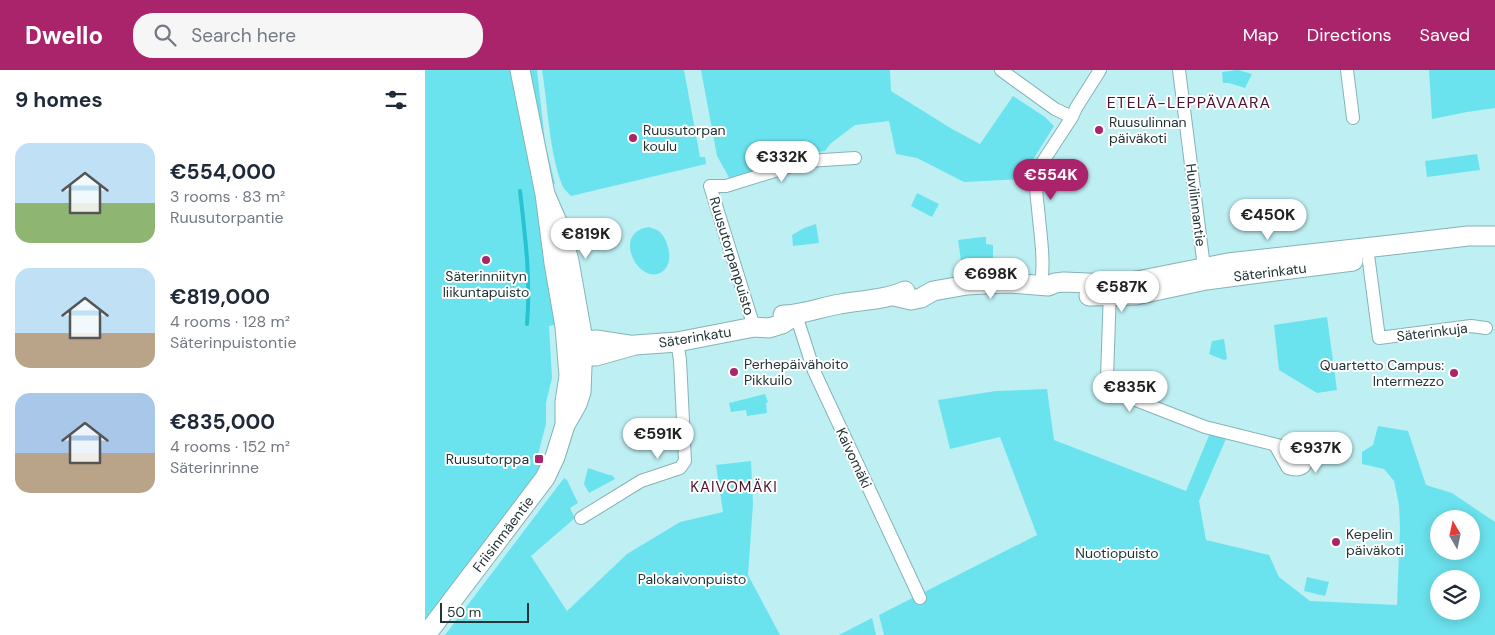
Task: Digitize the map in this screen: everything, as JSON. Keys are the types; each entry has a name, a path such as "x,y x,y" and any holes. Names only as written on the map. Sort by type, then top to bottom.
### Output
{"main road":[{"name":"Friisinmäentie","path":"427,635 545,478 555,457 565,426 565,402 575,349 569,261 561,232 545,194 520,70"},
{"name":"Säterinkatu","path":"575,349 596,356 635,346 677,342 754,327 769,328 782,324 796,315 840,304 894,296 919,288 933,291 967,285 1009,283 1044,286 1064,282 1110,290 1137,281 1205,274 1228,263 1368,253 1391,245 1468,236 1495,236"},
{"name":"Säterinkatu","path":"1368,253 1393,258 1458,249 1495,249"}],"street":[{"path":"1001,70 1055,109 1072,117"},
{"path":"1044,286 1036,176 1038,169 1100,70"},
{"name":"Huvilinnantie","path":"1179,70 1205,274"},
{"path":"1347,70 1353,118"},
{"name":"Ruusutorpanpuisto","path":"754,327 711,186 726,186 807,161 855,158"},
{"name":"Säterinkuja","path":"1368,253 1379,338 1471,326 1486,328"},
{"path":"1110,290 1107,378 1109,385 1115,392 1205,428 1275,445"},
{"name":"Kaivomäki","path":"796,315 814,370 920,598"},
{"path":"581,518 641,481 680,468 683,465 685,453 680,360 677,342"}],"green space":[{"path":"425,70 514,70 558,324 549,326 552,378 546,403 546,424 536,462 541,464 534,479 425,624"},
{"path":"527,70 537,70 545,142 555,184 552,185"},
{"name":"Ruusutorpan koulu","path":"542,70 684,70 700,157 705,157 706,164 571,196 563,187 558,174"},
{"path":"701,70 890,70 891,91 980,144 1013,96 1045,117 1054,126 1034,158 1024,179 964,182 917,158 896,154 889,121 855,125 830,144 825,151 783,159 765,170 731,181 717,156"},
{"path":"1238,70 1252,74 1245,88 1223,83 1222,72"},
{"path":"1429,70 1495,70 1495,108 1432,119"},
{"path":"1477,154 1480,170 1427,177 1425,161"},
{"path":"917,193 939,204 932,217 911,206"},
{"path":"816,224 819,243 793,246 792,235"},
{"path":"650,227 661,233 669,249 667,267 663,271 654,274 645,272 638,266 630,247 631,238 638,231"},
{"path":"986,237 986,244 993,245 993,258 988,258 987,263 962,267 958,240"},
{"path":"1327,317 1337,390 1317,393 1279,370 1274,325"},
{"path":"1224,339 1227,359 1224,360 1209,354 1212,341"},
{"name":"Nuotiopuisto","path":"1047,389 1054,440 1186,491 1210,433 1226,439 1199,501 1206,540 1269,555 1279,577 1310,601 1397,605 1400,528 1399,505 1394,481 1384,469 1362,464 1362,452 1373,445 1378,426 1408,431 1426,485 1452,493 1477,510 1430,510 1430,560 1480,560 1480,512 1495,522 1495,635 884,635 879,615 1037,535 1000,437 950,449 938,400 996,391"},
{"path":"765,394 768,402 766,403 767,413 747,416 746,410 731,412 729,403"},
{"name":"Palokaivonpuisto","path":"751,461 753,504 748,575 780,635 445,635 564,478 567,480 578,503 570,508 575,518 531,556 567,611 627,554 680,522 723,512 716,465"},
{"path":"588,468 612,475 615,479 589,493 584,484"},
{"path":"1307,577 1329,582 1325,596 1304,591"},
{"path":"872,618 876,635 839,635"}],"waterway":[{"path":"520,191 528,274 527,324"}],"place":[{"name":"Ruusulinnan päiväkoti","path":"1099,130"},
{"name":"Ruusutorpan koulu","path":"633,138"},
{"name":"Säterinniityn liikuntapuisto","path":"486,260"},
{"name":"Perhepäivähoito Pikkuilo","path":"734,372"},
{"name":"Quartetto Campus: Intermezzo","path":"1454,373"},
{"name":"Ruusutorppa","path":"539,459"},
{"name":"Kepelin päiväkoti","path":"1336,542"}],"district":[{"name":"ETELÄ-LEPPÄVAARA","path":"1189,102"},
{"name":"KAIVOMÄKI","path":"734,487"}]}
